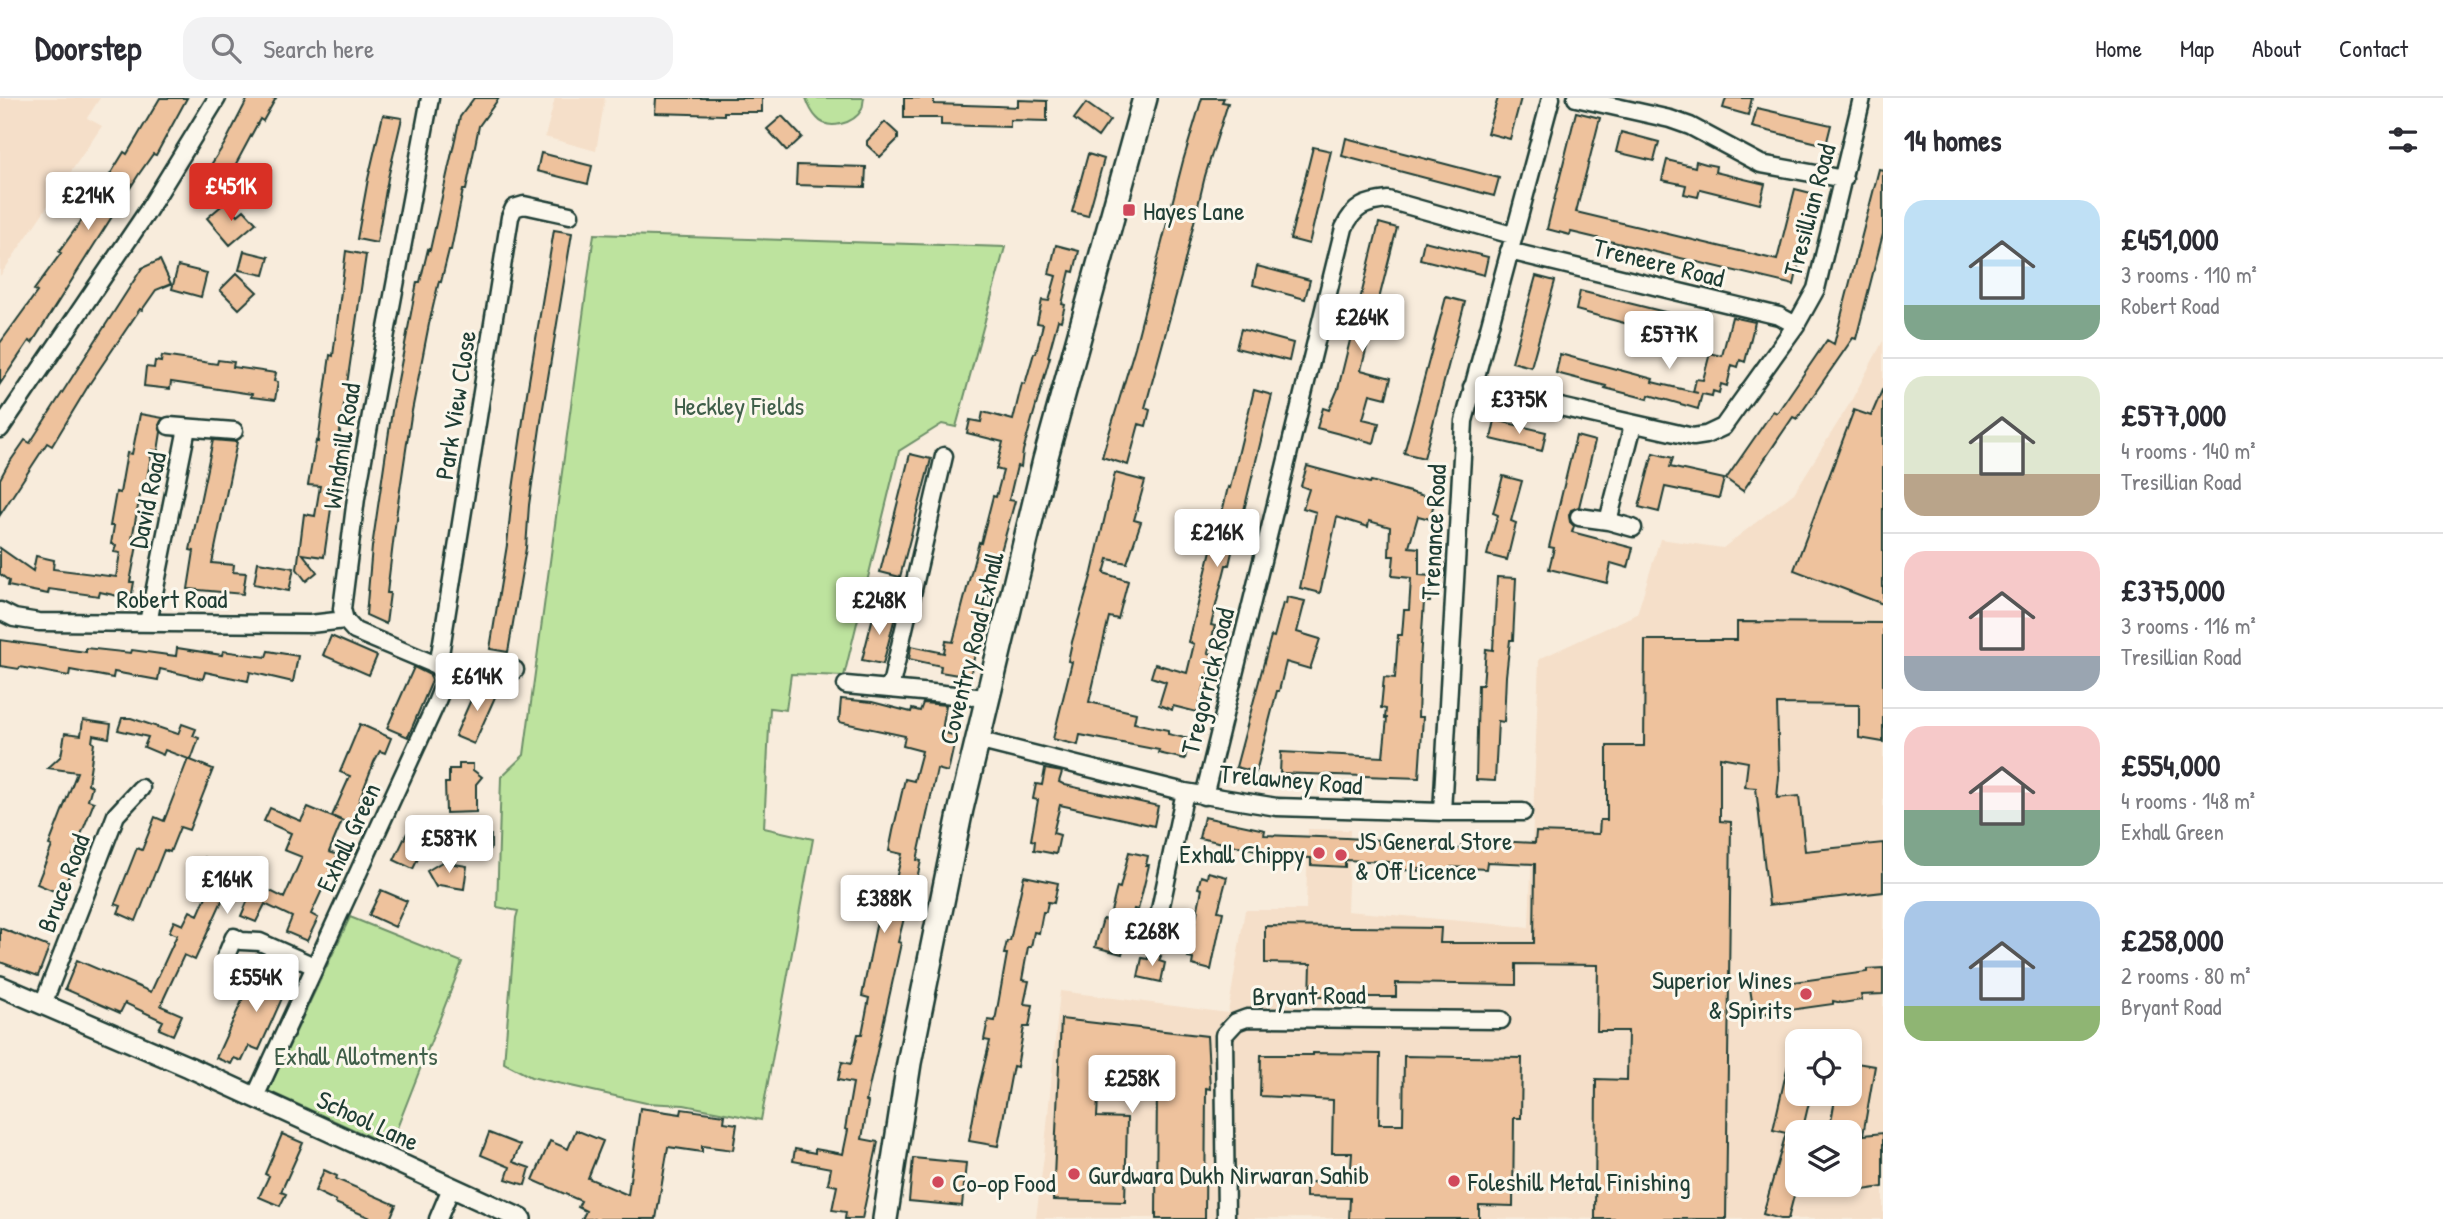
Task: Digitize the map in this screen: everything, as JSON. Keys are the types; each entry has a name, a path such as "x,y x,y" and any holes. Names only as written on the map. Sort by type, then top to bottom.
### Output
{"main road":[{"name":"Coventry Road Exhall","path":"891,1216 909,1063 948,867 1045,460 1145,98"}],"street":[{"path":"0,429 147,212 217,98"},
{"name":"Windmill Road","path":"345,620 343,596 356,498 430,98"},
{"name":"Trenance Road","path":"1442,813 1464,421 1512,234 1551,98"},
{"path":"1576,98 1670,119 1761,164 1844,178"},
{"name":"Tresillian Road","path":"1472,387 1693,437 1706,435 1723,427 1796,325 1816,289 1863,98"},
{"name":"Tregorrick Road","path":"1204,796 1342,238 1350,215 1359,206 1388,200 1512,234"},
{"name":"Park View Close","path":"441,670 510,217 514,208 519,205 570,215"},
{"name":"Treneere Road","path":"1509,251 1779,316 1796,325"},
{"path":"1608,521 1633,425"},
{"name":"David Road","path":"169,426 234,431"},
{"name":"David Road","path":"148,623 187,428"},
{"path":"890,689 944,456"},
{"path":"1580,517 1633,528"},
{"name":"Robert Road","path":"0,611 14,618 30,621 310,624 345,620"},
{"path":"345,620 355,631 441,670 515,670"},
{"name":"Exhall Green","path":"255,1097 434,708 443,686 441,670"},
{"path":"846,685 987,698"},
{"name":"Trelawney Road","path":"977,740 1185,792 1277,807 1442,813 1523,812"},
{"name":"Bruce Road","path":"43,1004 116,815 141,788"},
{"path":"1154,938 1185,792"},
{"path":"226,956 234,937 260,942 314,966"},
{"name":"School Lane","path":"0,986 255,1097 521,1219"},
{"name":"Bryant Road","path":"1226,1219 1224,1035 1236,1022 1247,1018 1501,1020"},
{"path":"438,1219 451,1188"}],"shaded area":[{"path":"0,98 100,98 87,118 102,126 0,276"},
{"path":"555,98 605,98 596,151 545,137"},
{"path":"1883,341 1883,1219 1036,1218 1060,991 1228,1013 1245,910 1306,910 1308,829 1350,830 1347,911 1529,927 1539,659 1637,614 1660,539 1723,548 1794,493 1850,403"}],"green space":[{"path":"806,98 864,98 862,109 853,119 834,125 817,118"},
{"name":"Heckley Fields","path":"594,234 1005,247 956,427 942,424 899,451 844,676 791,674 786,710 770,708 764,828 813,839 761,1120 684,1105 646,1103 531,1077 504,1063 518,911 497,907 501,777 524,755"},
{"name":"Exhall Allotments","path":"350,917 462,962 390,1146 268,1091"}],"building":[{"path":"160,98 187,98 156,155 153,154 139,174 32,343 29,341 0,384 0,343 37,292 34,290 61,253 59,252 124,152 127,154"},
{"path":"248,98 276,98 263,121 260,119 230,175 222,171 223,203 196,203 196,188 225,143"},
{"path":"474,98 499,98 479,126 451,250 441,282 439,281 429,324 411,416 397,510 386,624 366,615 372,547 392,411 417,282 420,282 428,249 430,250 460,117"},
{"path":"656,98 762,98 762,112 724,112 724,115 655,113"},
{"path":"904,98 934,98 934,104 1018,107 1018,100 1047,101 1047,121 1010,120 1010,127 941,125 941,118 904,118"},
{"path":"1202,98 1224,98 1222,102 1228,103 1205,176 1145,408 1150,410 1146,426 1139,424 1128,465 1102,457 1135,347"},
{"path":"1498,98 1521,98 1510,139 1487,133"},
{"path":"1726,98 1752,98 1748,115 1723,108"},
{"path":"1086,103 1110,120 1098,137 1074,119"},
{"path":"1757,108 1831,125 1826,145 1752,127"},
{"path":"1576,112 1600,118 1576,212 1777,260 1795,189 1815,194 1794,285 1571,232 1570,235 1547,229"},
{"path":"383,115 402,118 377,243 357,239"},
{"path":"782,116 802,137 787,151 767,129"},
{"path":"885,122 898,134 898,139 880,157 867,145 867,141"},
{"path":"1621,132 1659,142 1654,161 1616,152"},
{"path":"1346,138 1499,178 1494,196 1342,156"},
{"path":"1313,147 1331,151 1309,244 1290,239"},
{"path":"541,153 592,166 588,184 537,171"},
{"path":"1088,154 1104,159 1088,216 1072,212"},
{"path":"1667,160 1695,167 1696,161 1716,166 1715,172 1765,184 1760,204 1700,189 1698,197 1684,194 1686,185 1662,180"},
{"path":"797,165 866,167 865,187 796,185"},
{"path":"1879,169 1883,170 1883,234 1856,339 1853,338 1797,419 1793,417 1743,491 1726,479 1773,411 1777,413 1827,340 1834,344"},
{"path":"226,202 238,215 244,210 256,223 230,245 207,218"},
{"path":"1379,223 1397,228 1361,370 1391,378 1386,398 1370,394 1363,419 1379,423 1374,443 1317,428 1323,408 1329,410 1338,389"},
{"path":"554,230 572,233 542,414 529,505 526,548 508,652 490,649"},
{"path":"1424,241 1488,257 1484,275 1420,259"},
{"path":"1056,245 1079,251 1074,272 1070,271 1061,321 1058,320 1021,467 1017,466 1009,500 1015,501 983,616 970,677 940,672 941,666 909,659 911,646 944,653 946,641 953,642 979,542 981,543 993,496 996,497 1003,471 996,469 1003,442 967,433 970,420 981,422 983,412 1013,420 1022,383 1025,384 1036,353 1043,324 1037,323 1042,300 1049,301 1056,276 1049,274"},
{"path":"244,251 269,257 264,275 239,270"},
{"path":"346,251 366,255 338,445 341,446 337,470 347,472 344,490 334,488 324,557 303,554 317,572 306,581 297,569 304,514 315,516 320,486 308,485 316,441 318,442 330,355 333,356"},
{"path":"160,260 171,284 156,290 142,310 140,309 52,446 47,443 0,515 0,479 7,466 25,440 30,443 142,268"},
{"path":"178,266 207,273 201,297 172,289"},
{"path":"1257,266 1310,280 1305,299 1253,285"},
{"path":"237,273 257,292 239,309 220,290"},
{"path":"1536,276 1555,281 1531,367 1512,362"},
{"path":"1580,291 1677,315 1693,316 1687,340 1576,310"},
{"path":"1446,297 1465,302 1424,458 1404,453"},
{"path":"1732,317 1755,322 1745,362 1740,360 1738,367 1732,365 1727,386 1721,384 1719,393 1713,391 1712,396 1702,394 1698,409 1649,395 1648,399 1556,373 1560,354 1653,379 1652,382 1693,392 1696,379 1703,380 1710,353 1722,356"},
{"path":"1241,329 1293,343 1289,361 1236,348"},
{"path":"162,356 217,364 218,360 234,362 233,367 276,373 274,381 278,382 275,400 171,382 170,389 144,386 146,367 154,368 155,361 161,362"},
{"path":"1883,388 1883,604 1794,570 1854,410 1871,416"},
{"path":"1254,390 1272,395 1237,539 1229,565 1226,565 1211,625 1215,626 1208,653 1213,654 1197,712 1173,706 1172,710 1159,705 1166,682 1151,677 1155,664 1187,673 1194,644 1189,642"},
{"path":"140,414 163,418 159,425 161,432 158,451 152,450 145,490 141,490 132,539 138,540 130,582 134,582 131,599 100,592 99,596 49,589 48,594 8,586 9,581 0,574 0,548 33,571 36,556 54,560 53,569 116,577 120,553 114,552 116,545 111,544 114,526 110,526 116,492 120,493 127,453 132,454"},
{"path":"1495,420 1546,432 1542,451 1491,439"},
{"path":"1576,436 1595,441 1579,507 1571,510 1569,515 1574,526 1572,532 1633,548 1628,568 1611,563 1607,583 1549,569 1554,548 1549,547"},
{"path":"213,440 237,442 212,563 234,565 233,572 246,573 243,594 188,589 194,551 190,550"},
{"path":"1653,453 1673,458 1670,467 1724,479 1719,498 1665,487 1659,512 1639,507"},
{"path":"910,454 931,459 900,577 880,572"},
{"path":"1307,466 1435,499 1430,519 1418,516 1409,547 1419,548 1419,575 1431,576 1430,602 1424,602 1420,660 1418,717 1423,717 1419,778 1280,773 1281,752 1383,757 1387,718 1386,709 1381,708 1384,677 1395,678 1398,635 1402,635 1404,610 1409,610 1411,578 1392,576 1394,556 1389,556 1390,527 1369,521 1368,527 1337,517 1320,593 1300,588 1316,512 1303,508 1309,489 1301,486"},
{"path":"1115,473 1145,481 1134,520 1141,522 1127,563 1108,559 1104,573 1128,581 1118,619 1109,617 1089,702 1136,713 1134,723 1168,730 1168,734 1189,739 1185,759 1158,753 1159,750 1080,735 1078,745 1053,739 1072,662 1068,661 1072,642 1092,573"},
{"path":"1503,476 1522,481 1511,521 1516,523 1507,560 1487,555 1498,515 1493,513"},
{"path":"258,562 294,568 289,591 254,584"},
{"path":"1497,577 1516,578 1513,640 1510,640 1506,676 1504,722 1498,721 1495,781 1476,780 1478,685 1483,685 1486,649 1493,650"},
{"path":"1287,597 1305,601 1297,632 1320,639 1310,669 1286,662 1256,772 1236,767 1271,636 1274,637"},
{"path":"875,609 896,613 883,664 862,660"},
{"path":"1737,622 1883,623 1883,742 1859,738 1859,705 1777,704 1777,798 1799,796 1805,851 1883,843 1883,892 1769,905 1756,788 1745,787 1748,762 1720,757 1720,821 1731,822 1726,1219 1595,1219 1596,1079 1627,1080 1628,1031 1597,1031 1598,965 1516,964 1516,985 1396,983 1396,997 1310,997 1311,964 1265,963 1265,926 1441,928 1440,943 1534,943 1535,864 1487,862 1486,869 1451,867 1451,870 1419,868 1419,871 1402,870 1402,866 1389,865 1389,862 1345,860 1345,867 1311,865 1311,858 1275,856 1199,838 1204,817 1265,830 1264,835 1379,840 1379,844 1461,849 1461,846 1496,848 1496,841 1535,843 1536,832 1599,834 1600,820 1607,820 1607,746 1644,746 1645,640 1737,640"},
{"path":"331,636 377,656 369,675 323,655"},
{"path":"0,640 86,652 86,648 131,653 132,650 176,656 177,648 222,655 223,651 266,657 268,651 298,656 293,682 250,672 248,681 205,672 203,679 160,669 158,680 114,672 113,678 70,670 69,676 0,666"},
{"path":"414,667 430,675 432,681 408,737 387,728"},
{"path":"477,686 500,686 474,744 455,736"},
{"path":"841,699 872,702 911,712 912,709 920,711 923,703 946,705 942,732 956,736 948,772 937,769 917,860 921,861 898,942 901,943 866,1101 862,1139 878,1142 862,1219 845,1219 846,1212 832,1210 837,1186 828,1184 831,1168 793,1161 795,1149 843,1154 853,1083 838,1080 842,1062 851,1064 858,1034 862,1034 869,998 862,996 876,926 883,898 891,900 902,854 889,851 893,831 905,779 914,781 922,751 903,746 905,736 839,722"},
{"path":"122,718 131,718 178,734 182,724 196,729 193,736 199,738 191,760 165,750 163,755 144,747 148,737 118,730"},
{"path":"83,720 111,724 109,738 93,735 88,784 92,786 88,800 94,802 73,855 77,856 65,885 59,883 56,892 37,884 77,772 48,768 61,756 65,733 81,735"},
{"path":"360,724 391,738 385,753 380,751 374,762 350,824 332,816 350,776 340,772"},
{"path":"188,759 213,769 189,830 180,827 170,852 164,850 136,921 118,913 121,906 115,904 137,848 142,850 155,817 164,821"},
{"path":"459,764 473,764 473,770 482,777 476,784 476,812 446,813 445,783 449,783 449,769 459,769"},
{"path":"1045,769 1062,772 1059,782 1065,785 1158,806 1154,826 1060,805 1053,833 1060,835 1056,854 1034,850 1035,841 1031,840 1038,800 1033,799 1036,784 1042,785"},
{"path":"308,807 342,821 329,852 338,855 311,914 318,918 307,941 286,932 292,917 265,904 256,922 241,916 251,893 230,883 195,960 184,955 161,1006 182,1015 173,1035 159,1029 163,1021 125,1003 120,1013 65,989 77,960 151,992 177,935 169,932 174,921 183,925 190,911 198,915 215,876 206,858 245,875 249,866 265,874 260,886 284,898 302,857 284,850 291,833 264,821 270,808 301,821"},
{"path":"407,833 430,834 413,869 394,860"},
{"path":"467,835 491,835 491,848 481,856 467,856"},
{"path":"1129,852 1148,856 1146,865 1149,865 1138,910 1134,909 1122,954 1095,947 1103,919 1109,920"},
{"path":"442,862 467,866 464,889 439,885 436,887 427,871"},
{"path":"1208,872 1227,877 1218,911 1223,912 1211,970 1192,965 1193,959 1188,958 1202,889 1198,888 1201,876 1207,878"},
{"path":"1024,876 1058,883 1054,903 1048,902 1039,933 1034,932 1031,947 1028,947 1022,980 1029,981 1024,1004 1033,1005 1029,1027 1024,1027 1017,1067 1013,1066 998,1146 969,1141 990,1041 984,1040 988,1020 995,1021 1007,954 1004,954 1007,941 1010,941"},
{"path":"381,890 407,901 395,927 369,915"},
{"path":"0,928 49,947 38,976 0,962"},
{"path":"1149,953 1161,956 1159,961 1165,963 1161,982 1138,977 1142,958 1148,959"},
{"path":"276,960 295,969 259,1050 249,1046 242,1061 234,1058 231,1064 216,1058 251,981 264,986"},
{"name":"Superior Wines & Spirits","path":"1883,968 1883,994 1861,995 1862,1000 1842,1003 1833,1001 1833,1004 1754,1015 1750,988"},
{"path":"1061,1019 1207,1036 1210,1089 1206,1088 1205,1219 1156,1219 1157,1084 1099,1079 1097,1117 1127,1118 1125,1202 1053,1200"},
{"path":"1380,1054 1379,1124 1403,1124 1404,1056 1522,1058 1521,1118 1514,1118 1513,1206 1479,1205 1479,1219 1349,1219 1350,1198 1306,1197 1306,1182 1350,1183 1352,1153 1332,1153 1333,1100 1260,1096 1261,1055"},
{"path":"1862,1064 1875,1066 1863,1135 1883,1133 1883,1187 1862,1190 1862,1120 1831,1120 1834,1106 1862,1106"},
{"path":"1785,1078 1785,1106 1808,1106 1805,1120 1785,1120 1785,1133 1773,1130"},
{"path":"640,1108 681,1114 682,1109 725,1115 724,1122 737,1124 733,1150 702,1146 702,1152 668,1147 656,1219 582,1219 586,1211 578,1207 581,1201 533,1180 550,1141 568,1149 576,1130 603,1141 588,1178 628,1195"},
{"path":"489,1133 520,1145 513,1162 530,1168 525,1185 506,1179 510,1167 481,1155"},
{"path":"282,1134 303,1143 281,1192 286,1194 280,1206 259,1197 269,1176 265,1174"},
{"path":"1785,1137 1785,1197 1794,1197 1788,1219 1763,1214"},
{"name":"Co-op Food","path":"913,1158 966,1163 962,1206 909,1201"},
{"path":"324,1170 337,1176 336,1179 396,1205 390,1219 373,1219 335,1203 336,1201 315,1191"}],"place":[{"name":"Hayes Lane","path":"1129,210"},
{"name":"Exhall Chippy","path":"1319,853"},
{"name":"JS General Store & Off Licence","path":"1341,855"},
{"name":"Superior Wines & Spirits","path":"1806,994"},
{"name":"Gurdwara Dukh Nirwaran Sahib","path":"1074,1174"},
{"name":"Foleshill Metal Finishing","path":"1454,1181"},
{"name":"Co-op Food","path":"938,1182"}]}
